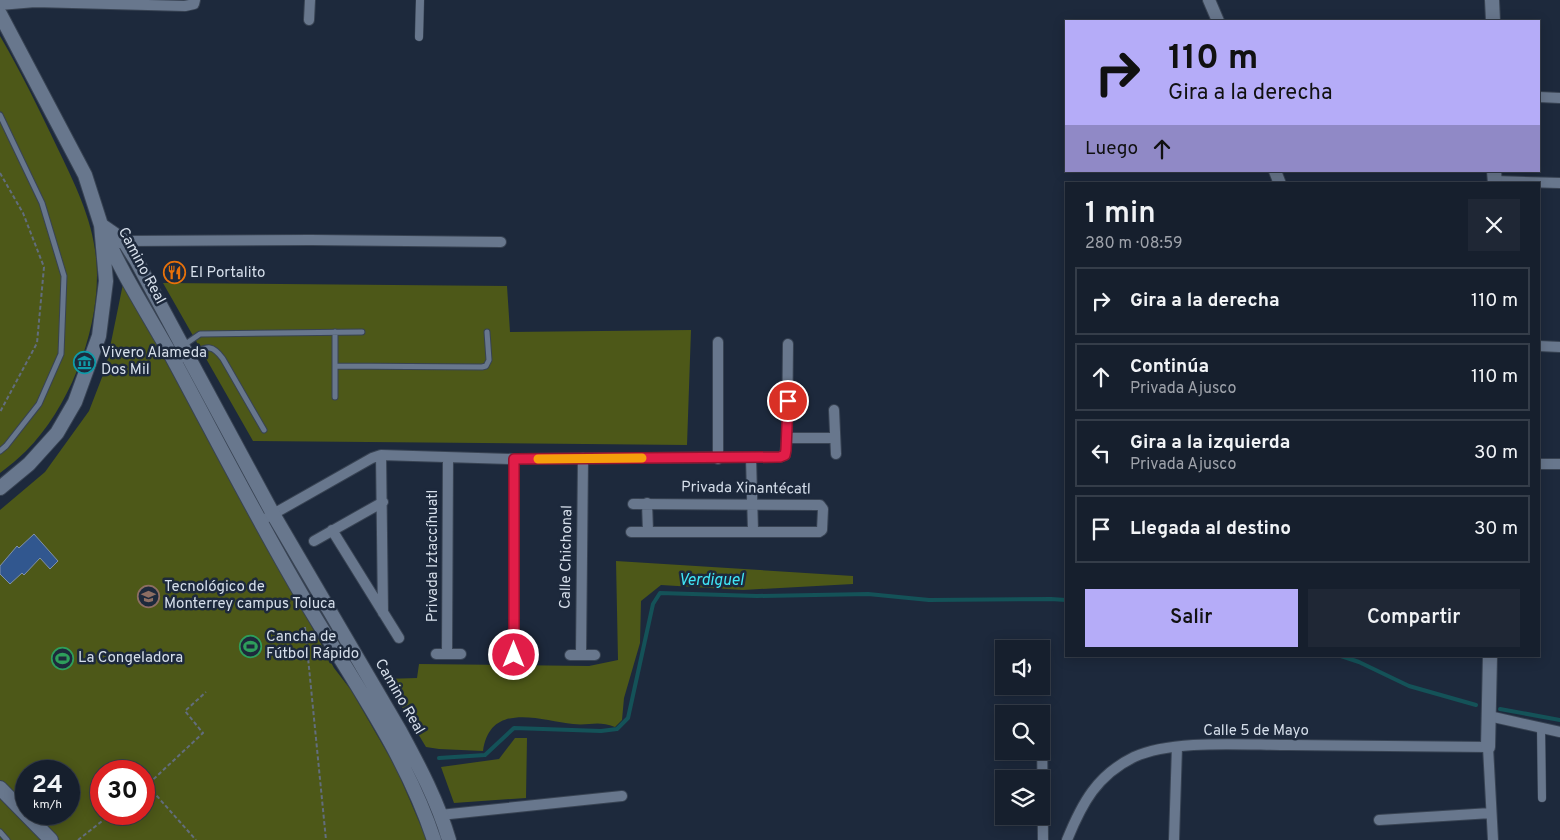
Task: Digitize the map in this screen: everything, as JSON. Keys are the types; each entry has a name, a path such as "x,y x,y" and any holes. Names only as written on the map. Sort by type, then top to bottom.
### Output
{"main road":[{"path":"1492,0 1493,20"},
{"path":"0,14 85,175 101,225 105,253 105,295 99,336 75,402 57,433 29,464 0,488"},
{"name":"Camino Real","path":"101,225 124,241 273,514 418,764 449,840"},
{"name":"Camino Real","path":"101,225 110,248 173,359 261,522 386,735 412,786 434,840"},
{"path":"1488,747 1490,657"},
{"path":"0,788 50,840"}],"street":[{"path":"0,4 34,2 185,6 194,4 195,0"},
{"path":"310,0 310,20"},
{"path":"419,37 420,0"},
{"path":"1209,0 1218,20"},
{"path":"1540,97 1560,98"},
{"path":"1494,179 1560,183"},
{"path":"110,248 124,241 501,242"},
{"path":"718,342 718,458"},
{"path":"261,522 372,458 381,455 514,459 751,458 785,455 787,438 788,344"},
{"path":"1540,346 1560,347"},
{"path":"834,410 836,454"},
{"path":"787,438 835,438"},
{"path":"381,455 383,613"},
{"name":"Privada Iztaccíhuatl","path":"447,654 448,458"},
{"name":"Calle Chichonal","path":"583,458 575,655 595,655"},
{"path":"751,458 753,532"},
{"path":"514,459 514,655"},
{"path":"1540,464 1560,464"},
{"path":"314,541 382,502"},
{"path":"647,503 648,531"},
{"name":"Privada Xinantécatl","path":"631,532 819,532 822,530 822,509 820,505 633,504"},
{"path":"332,530 399,638"},
{"path":"436,654 461,654"},
{"path":"496,655 529,654"},
{"path":"1489,716 1560,732"},
{"path":"1541,727 1542,798"},
{"name":"Calle 5 de Mayo","path":"1068,840 1079,811 1088,795 1119,766 1150,751 1177,747 1228,744 1488,747"},
{"path":"1174,840 1177,747"},
{"path":"1488,747 1493,840"},
{"path":"1042,760 1043,840"},
{"path":"440,815 622,796"},
{"path":"1379,820 1492,813"}],"lane":[{"path":"0,115 42,203 64,276 61,354 39,404 0,452"},
{"path":"335,332 335,397"},
{"path":"173,359 185,351 200,334 362,332"},
{"path":"335,366 482,367 486,366 489,360 487,332"},
{"path":"173,359 185,351 210,348 216,352 223,359 264,430"},
{"path":"0,832 7,840"}],"path":[{"path":"0,173 23,213 44,266 37,343 0,412"},
{"path":"312,611 305,621 304,632 326,840"},
{"path":"155,778 203,733 185,711 206,692"},
{"path":"155,793 196,840"},
{"path":"78,840 97,825"}],"green space":[{"path":"0,36 37,105 81,200 94,243 97,282 89,334 81,361 70,386 43,432 23,454 0,473"},
{"name":"Tecnológico de Monterrey campus Toluca","path":"124,279 334,668 351,690 396,768 427,840 0,840 0,510 45,472 89,411 106,367"},
{"path":"163,283 507,286 510,332 691,330 687,445 253,441"},
{"path":"616,561 853,576 853,584 743,590 661,585 641,601 640,643 624,698 622,720 615,727 603,724 573,724 518,717 506,719 495,725 488,735 483,751 426,747 385,679 417,678 419,664 589,666 618,660"},
{"path":"515,738 527,738 526,798 454,803 441,767 499,759"}],"building":[{"path":"34,534 58,561 50,569 40,558 24,575 22,573 10,584 0,574 0,566 17,546 19,548"}],"waterway":[{"name":"Verdiguel","path":"439,758 485,755 514,728 601,731 617,729 628,718 653,604 660,593 757,596 868,594 929,600 1065,600"},
{"name":"Verdiguel","path":"1344,657 1359,662 1409,686 1476,705"},
{"name":"Verdiguel","path":"1500,709 1560,720"}],"slow traffic":[{"path":"538,459 642,458"}],"place":[{"name":"El Portalito","path":"174,273"},
{"name":"Vivero Alameda Dos Mil","path":"85,362"},
{"name":"Tecnológico de Monterrey campus Toluca","path":"148,596"},
{"name":"Cancha de Fútbol Rápido","path":"250,646"},
{"name":"La Congeladora","path":"62,658"}],"route":[{"path":"514,655 514,459 780,457 785,455 786,450 788,401"}]}
